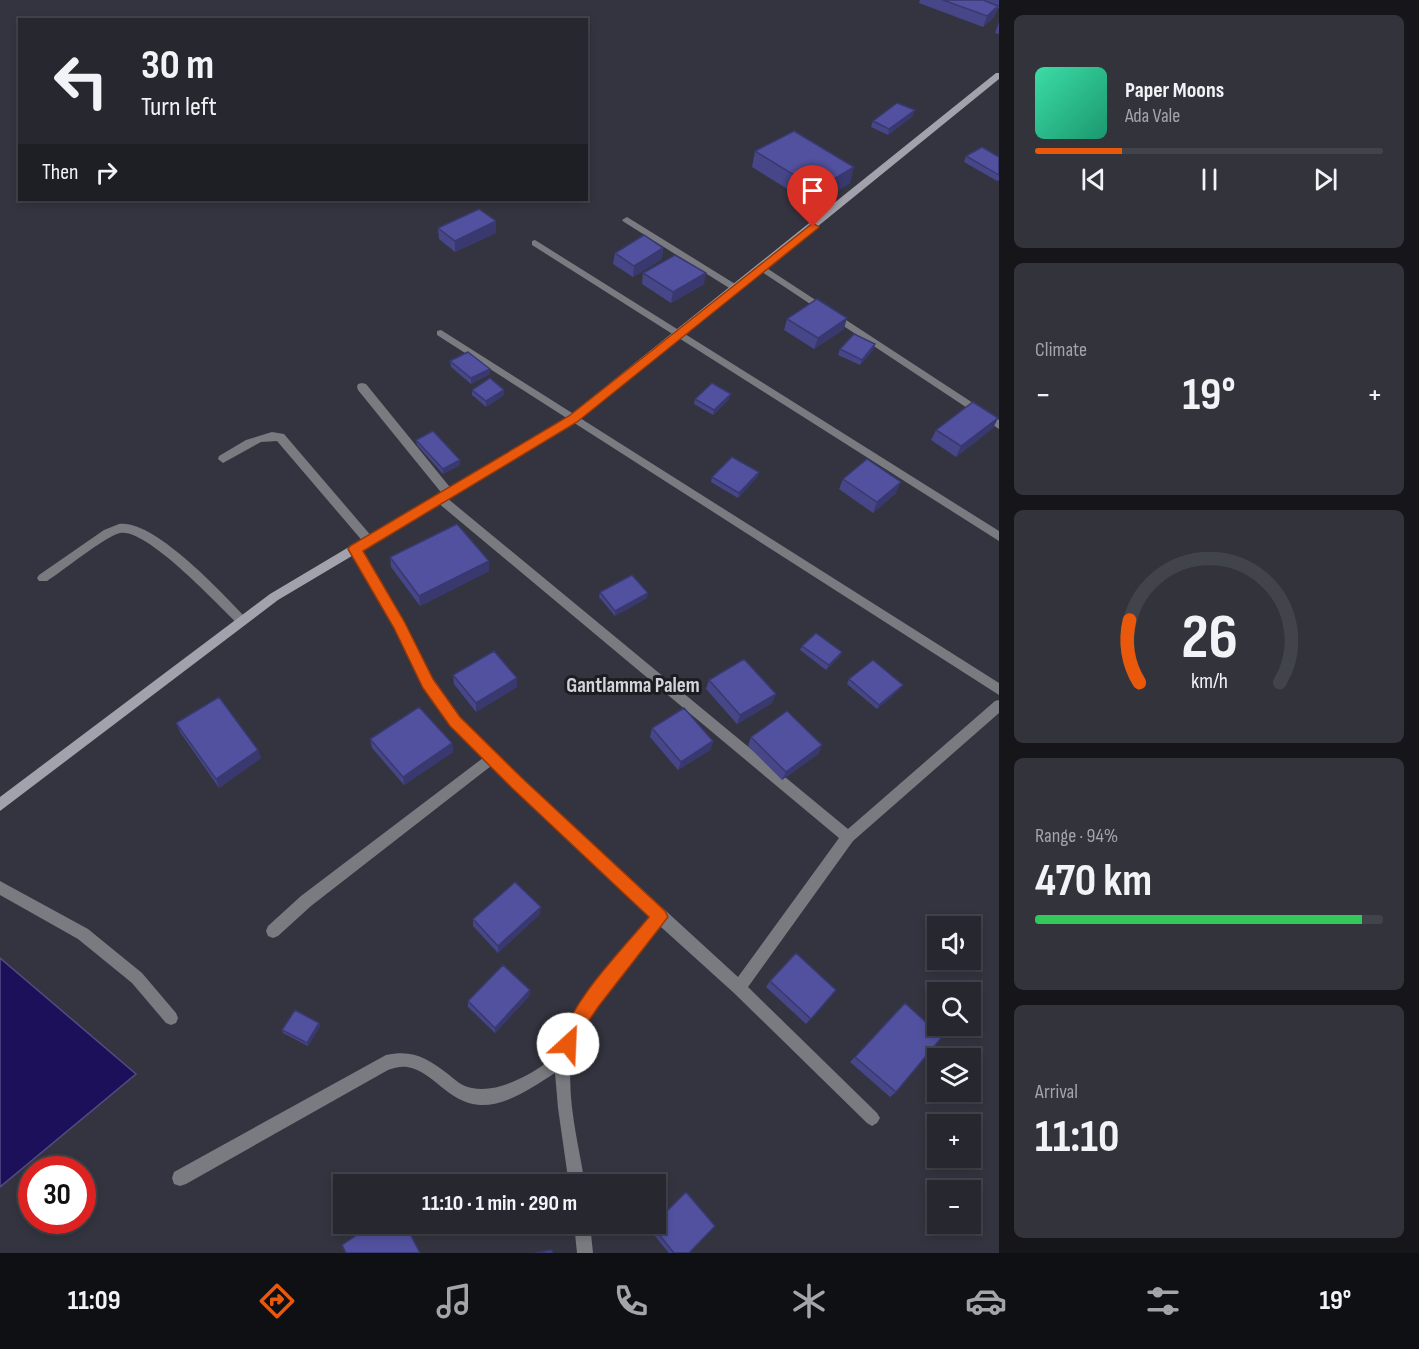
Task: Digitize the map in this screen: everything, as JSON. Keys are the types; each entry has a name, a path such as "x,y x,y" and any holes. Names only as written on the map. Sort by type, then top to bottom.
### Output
{"main road":[{"path":"0,805 274,597 573,419 737,289 999,75"}],"street":[{"path":"627,220 737,289"},
{"path":"535,243 999,537"},
{"path":"762,268 999,425"},
{"path":"441,333 999,690"},
{"path":"362,387 445,496 848,837"},
{"path":"223,459 253,441 266,436 280,437 369,541"},
{"path":"43,578 108,533 116,529 131,529 148,538 194,573 242,621"},
{"path":"355,549 399,625 428,683 455,722 660,917 739,988 872,1118"},
{"path":"739,988 848,837 999,705"},
{"path":"273,931 306,901 492,758"},
{"path":"0,888 83,934 137,978 171,1018"},
{"path":"575,1174 565,1099 563,1059 573,1029 592,1001 660,917"},
{"path":"180,1178 386,1063 400,1059 412,1060 456,1092 473,1097 495,1096 520,1085 563,1059"},
{"path":"583,1234 585,1253"}],"shaded area":[{"path":"0,958 136,1074 37,1156 18,1156 18,1172 0,1187"}],"building":[{"path":"943,0 983,0 998,6 987,16"},
{"path":"897,103 915,110 889,129 873,121"},
{"path":"794,131 854,167 817,189 755,151"},
{"path":"982,147 999,157 999,175 966,156"},
{"path":"479,209 496,221 455,241 438,228"},
{"path":"644,235 663,248 634,266 615,253"},
{"path":"675,255 706,273 673,292 643,273"},
{"path":"817,299 847,318 818,338 787,319"},
{"path":"854,334 875,344 862,360 840,349"},
{"path":"468,352 490,369 471,378 450,361"},
{"path":"490,378 504,390 486,401 472,390"},
{"path":"712,383 731,394 714,410 695,399"},
{"path":"973,402 998,418 961,446 936,430"},
{"path":"433,431 460,460 443,469 416,440"},
{"path":"732,457 759,472 739,493 712,477"},
{"path":"867,459 901,482 877,502 843,479"},
{"path":"457,524 489,561 419,596 390,557"},
{"path":"632,575 648,593 615,611 600,592"},
{"path":"816,633 842,652 829,665 802,646"},
{"path":"494,651 517,678 476,703 453,675"},
{"path":"744,659 776,694 740,715 709,680"},
{"path":"873,660 903,685 879,705 849,679"},
{"path":"219,697 258,750 216,779 176,723"},
{"path":"419,707 452,743 403,777 370,739"},
{"path":"684,708 713,741 681,762 652,728"},
{"path":"787,711 822,745 786,772 751,737"},
{"path":"515,882 541,907 498,946 473,919"},
{"path":"796,953 836,990 811,1019 770,981"},
{"path":"503,965 530,990 495,1028 468,1001"},
{"path":"905,1003 927,1023 927,1036 942,1037 933,1048 927,1048 927,1055 896,1092 855,1057"},
{"path":"295,1010 319,1023 307,1043 282,1030"},
{"path":"686,1192 715,1226 689,1253 674,1253 659,1234 666,1234 666,1212"},
{"path":"358,1234 410,1234 420,1253 346,1253 342,1245"},
{"path":"552,1250 552,1253 535,1253"}],"district":[{"name":"Gantlamma Palem","path":"633,685"}],"route":[{"path":"568,1044 573,1029 592,1001 660,917 455,722 428,683 399,625 355,549 573,419 813,227"}]}
